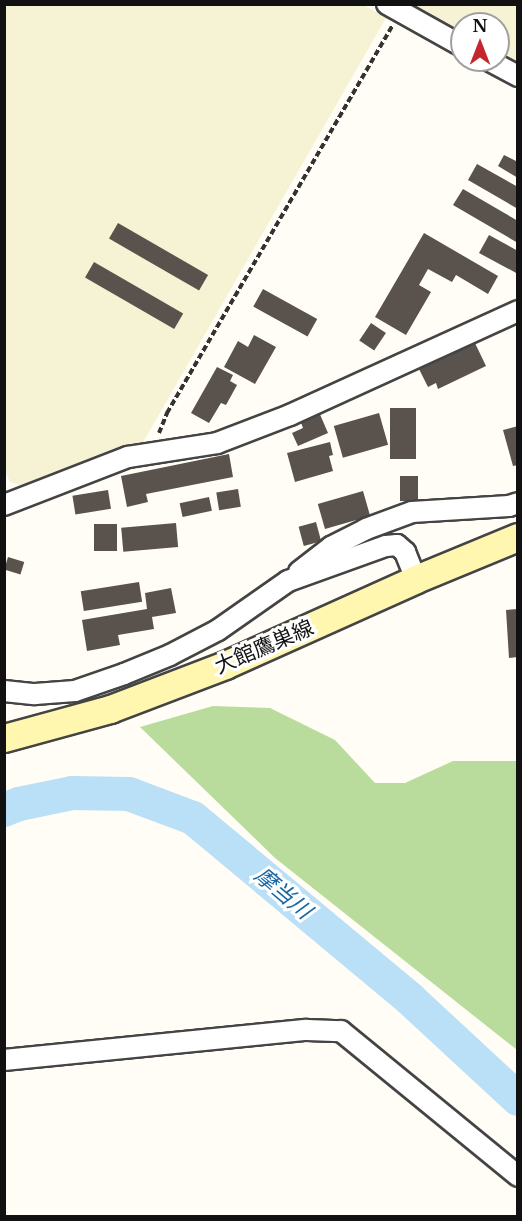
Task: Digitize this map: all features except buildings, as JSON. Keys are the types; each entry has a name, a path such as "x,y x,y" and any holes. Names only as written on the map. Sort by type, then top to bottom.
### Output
{"main road":[{"name":"大館鷹巣線","path":"4,738 110,709 225,665 416,579 518,537"}],"street":[{"path":"394,8 450,39"},
{"path":"5,503 128,457 217,443 290,415 518,311"},
{"path":"4,691 35,694 75,691 170,655 218,630 288,581 331,547 366,529 412,512 509,506 518,502"},
{"path":"288,581 386,546 397,545 405,552 416,579"},
{"path":"4,1060 307,1030 341,1031 518,1176"}],"path":[{"path":"150,453 167,413 394,8"}],"shaded area":[{"path":"362,4 386,18 141,446 125,449 23,486 10,482 4,469 4,5"},
{"path":"414,4 517,5 517,65 510,61 510,12 450,12 450,27 413,7"}],"green space":[{"path":"213,706 270,708 335,740 375,783 405,783 453,761 517,761 517,1050 275,858 140,727"}],"waterway":[{"name":"摩当川","path":"4,810 19,804 72,793 129,794 193,818 410,999 518,1099"}]}
